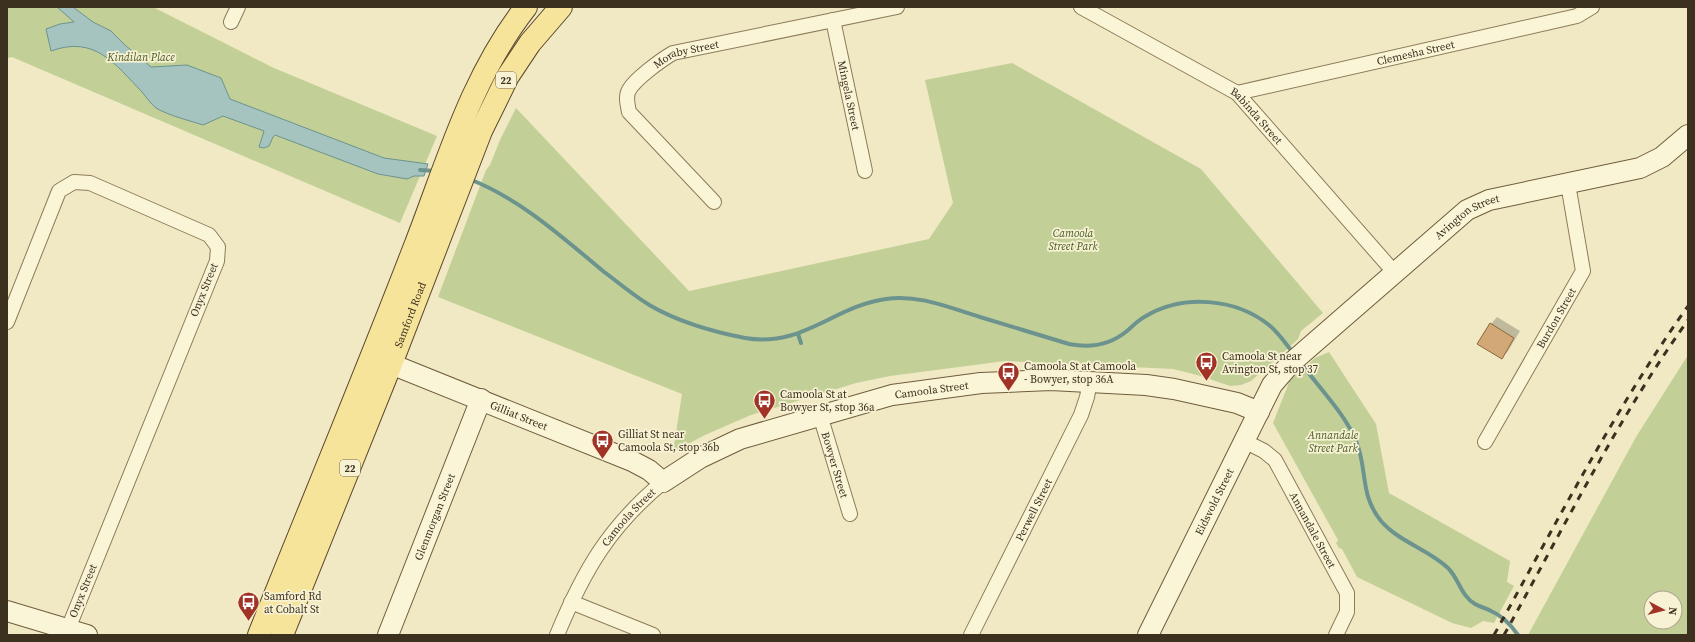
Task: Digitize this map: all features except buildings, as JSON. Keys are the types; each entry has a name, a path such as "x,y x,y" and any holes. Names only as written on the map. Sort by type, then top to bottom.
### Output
{"main road":[{"name":"Samford Road","path":"282,635 381,360 459,159 481,78 494,54 526,7"},
{"name":"Samford Road","path":"459,159 486,119 508,76 530,43 561,7"},
{"name":"Samford Road","path":"259,635 381,360"}],"street":[{"path":"231,22 238,7"},
{"name":"Moraby Street","path":"714,202 629,112 627,102 628,91 656,63 673,53 897,7"},
{"name":"Babinda Street","path":"1081,7 1237,93 1394,272"},
{"name":"Clemesha Street","path":"1237,93 1577,16 1592,7"},
{"name":"Mingela Street","path":"833,20 865,171"},
{"name":"Avington Street","path":"1282,370 1458,216 1476,205 1489,200 1640,168 1662,157 1688,135"},
{"name":"Onyx Street","path":"7,322 59,191 74,182 90,183 209,235 218,247 214,268 68,629"},
{"name":"Burdon Street","path":"1486,442 1583,271 1568,184"},
{"name":"Gilliat Street","path":"381,360 481,399 641,465 663,482"},
{"name":"Eidsvold Street","path":"1148,635 1258,412 1272,385 1282,370"},
{"name":"Camoola Street","path":"557,635 571,602 591,562 632,510 663,482 700,458 740,438 892,395 1012,381 1090,381 1174,389 1237,403 1258,412"},
{"name":"Perwell Street","path":"971,635 1081,415 1088,397 1090,381"},
{"name":"Glenmorgan Street","path":"388,635 481,399"},
{"name":"Bowyer Street","path":"820,415 850,514"},
{"name":"Annandale Street","path":"1244,441 1264,451 1275,460 1347,594 1347,612 1336,635"},
{"path":"571,602 653,635"},
{"path":"7,611 87,635"}],"green space":[{"name":"Kindilan Place","path":"7,7 153,7 274,68 437,136 400,223 12,57 7,58"},
{"name":"Camoola Street Park","path":"1012,63 1201,169 1323,313 1301,331 1298,339 1274,361 1251,381 1241,385 1230,386 1201,376 1173,369 1005,361 890,376 856,383 751,415 705,435 673,452 682,394 438,297 486,170 490,165 500,140 516,108 689,291 929,239 953,203 925,80"},
{"name":"Annandale Street Park","path":"1329,352 1376,424 1389,493 1510,561 1507,582 1514,586 1494,623 1483,621 1471,628 1452,623 1357,577 1342,549 1339,548 1336,543 1338,540 1273,423 1290,380 1315,358"},
{"path":"1688,355 1688,635 1528,635 1636,437"}],"water":[{"path":"57,7 73,7 93,22 111,31 151,67 187,65 221,78 230,99 384,158 428,164 424,176 414,176 407,179 378,174 275,135 269,146 264,148 259,147 264,131 223,116 203,125 161,111 152,105 123,72 103,55 80,47 66,47 51,51 46,29 60,24 74,22"}],"waterway":[{"path":"420,170 436,171"},
{"path":"469,179 523,207 603,271 651,306 685,322 733,336 766,339 784,337 801,332 850,309 867,303 886,299 910,298 934,303 1069,344 1084,346 1114,340 1138,321 1161,309 1176,304 1209,302 1225,304 1241,309 1255,316 1273,328 1293,353"},
{"path":"798,334 801,343"},
{"path":"1300,362 1338,411 1351,431 1360,451 1370,501 1374,511 1381,521 1396,535 1440,561 1452,572 1466,597 1470,601 1499,615 1510,624 1518,635"}],"railway":[{"path":"1494,635 1610,427 1661,345 1688,306"},
{"path":"1504,635 1592,474 1662,357 1688,320"}],"place":[{"name":"Camoola St near Avington St, stop 37","path":"1206,382"},
{"name":"Camoola St at Camoola - Bowyer, stop 36A","path":"1008,392"},
{"name":"Camoola St at Bowyer St, stop 36a","path":"765,420"},
{"name":"Gilliat St near Camoola St, stop 36b","path":"602,460"},
{"name":"Samford Rd at Cobalt St","path":"248,622"}]}
